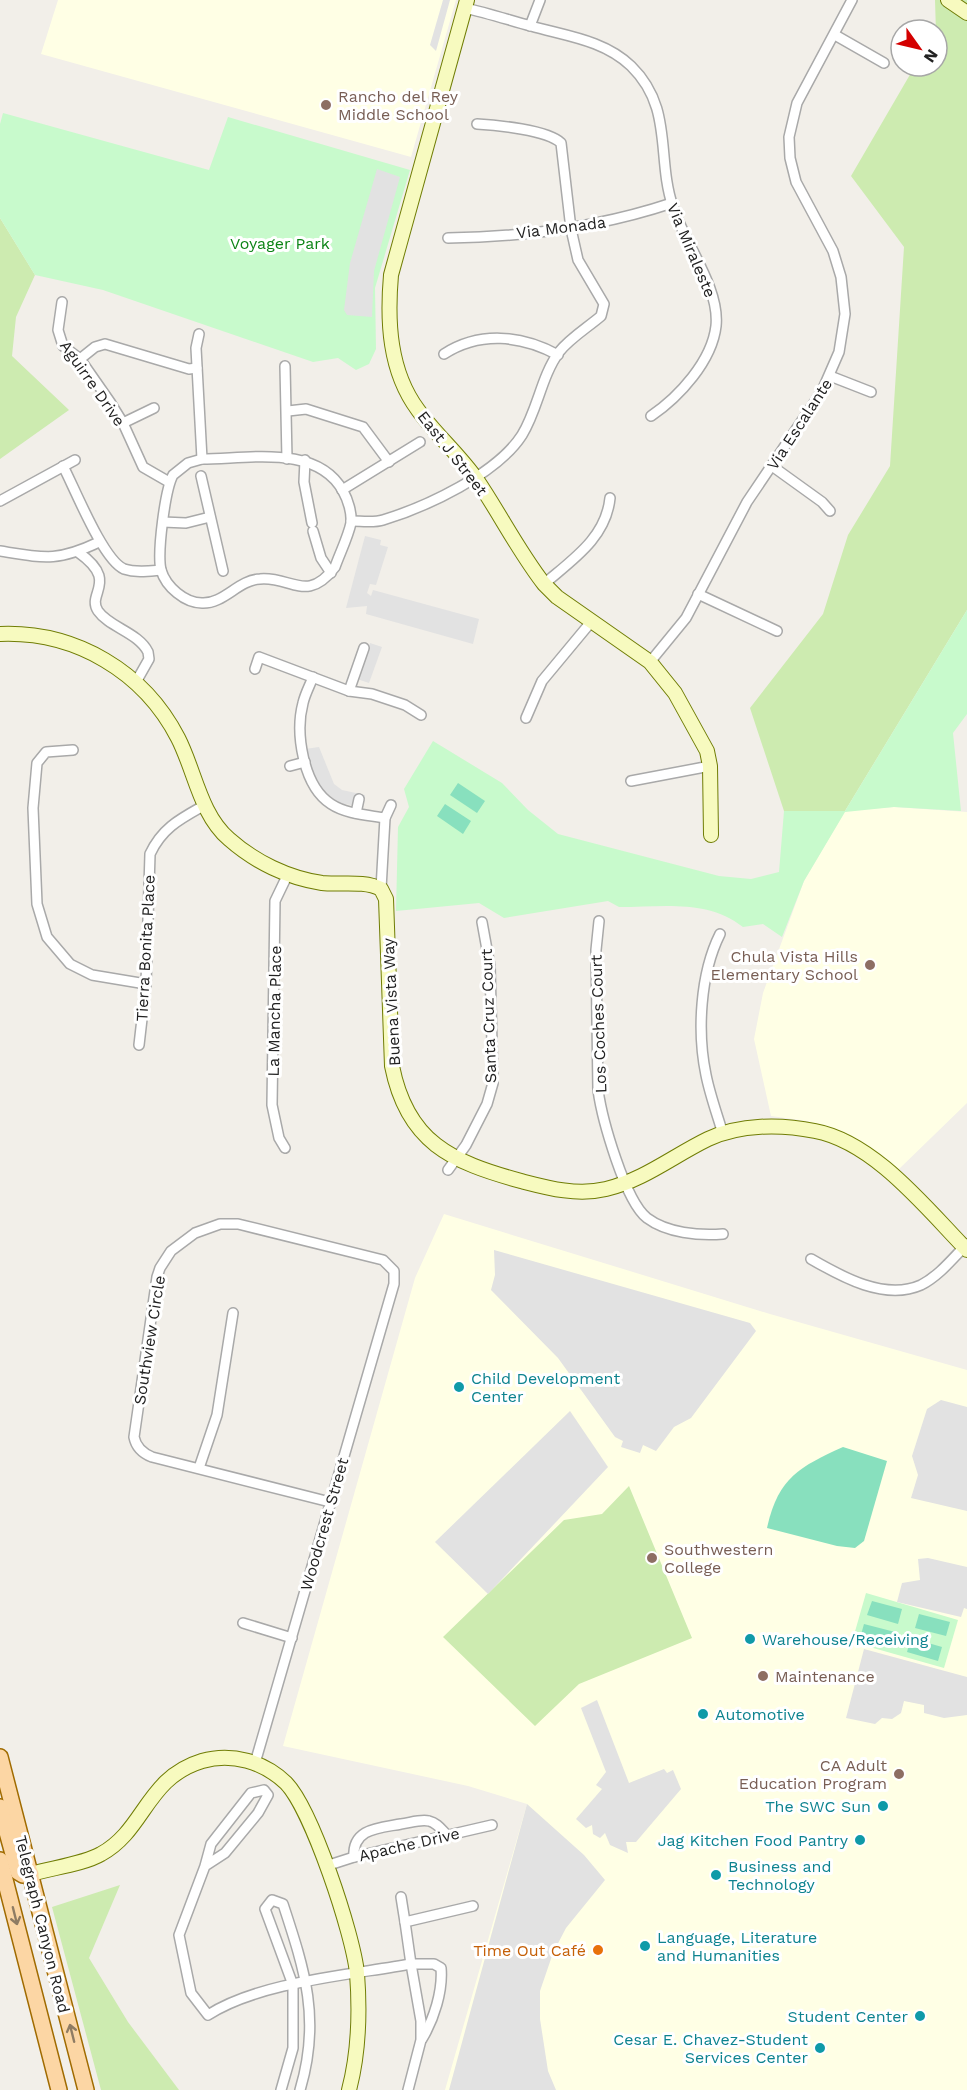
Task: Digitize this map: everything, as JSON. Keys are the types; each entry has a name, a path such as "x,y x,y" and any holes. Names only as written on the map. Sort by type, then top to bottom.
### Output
{"main road":[{"name":"Telegraph Canyon Road","path":"0,1757 86,2090"},
{"path":"0,1806 18,1872 23,1875 31,1874"},
{"name":"Telegraph Canyon Road","path":"0,1860 59,2090"}],"street":[{"path":"530,26 540,0"},
{"name":"Via Escalante","path":"650,662 678,629 747,502 830,376 839,352 844,326 841,277 833,251 796,182 790,158 789,137 796,103 836,35 852,0"},
{"path":"948,0 967,13"},
{"name":"Via Miraleste","path":"466,4 530,26 599,45 621,57 639,74 652,94 661,117 672,203 714,297 716,324 712,344 698,369 667,405 651,416"},
{"name":"East J Street","path":"466,4 391,275 387,313 393,354 405,388 417,410 476,478 544,584 557,597 650,662 675,693 707,751 710,766 711,835"},
{"path":"836,35 884,63"},
{"path":"351,521 381,521 450,494 476,478 508,452 520,438 536,411 549,370 558,355 601,316 605,309 578,260 571,229 561,143 544,134 496,124 477,124"},
{"name":"Via Monada","path":"448,238 571,229 625,219 672,203"},
{"name":"Aguirre Drive","path":"62,302 58,330 63,346 80,359 123,423 143,466 169,482"},
{"path":"199,334 196,348 202,459"},
{"path":"444,354 453,348 490,338 505,338 532,342 558,355"},
{"path":"80,359 95,347 105,344 189,369 197,368"},
{"path":"285,366 288,411 287,459"},
{"path":"830,376 871,392"},
{"path":"123,423 154,408"},
{"path":"288,411 306,409 363,427 389,462"},
{"path":"342,490 420,442"},
{"path":"202,459 287,459 305,460 327,471 347,499 351,521 336,567 331,573 311,585 292,586 260,579 243,582 217,600 202,603 181,597 161,570 163,522 169,482 173,475 188,463 202,459"},
{"path":"0,501 75,460"},
{"path":"305,460 304,482 313,527 321,558 331,573"},
{"path":"63,466 96,529 99,542 110,558 124,569 144,572 161,570"},
{"path":"772,466 822,502 830,511"},
{"path":"201,476 223,571"},
{"path":"544,584 591,544 609,511 610,498"},
{"path":"163,522 186,523 210,517"},
{"path":"0,551 43,558 78,552 99,542"},
{"path":"78,552 96,567 102,584 95,603 99,612 137,639 148,652 149,659 136,682"},
{"path":"698,594 777,631"},
{"path":"526,718 542,681 591,622"},
{"path":"0,634 54,640 94,653 136,682 157,705 178,739 205,805 228,839 287,876 322,883 376,886 381,889 385,818 391,805"},
{"path":"349,691 364,648"},
{"path":"255,669 260,657 349,691 372,694 405,705 421,715"},
{"path":"313,677 302,704 301,748 308,776 319,794 331,804 356,813 385,818"},
{"path":"73,750 46,752 37,763 33,808 37,904 47,937 70,964 92,975 146,984"},
{"path":"290,766 305,762"},
{"path":"631,781 710,766"},
{"path":"356,813 359,799"},
{"name":"Tierra Bonita Place","path":"139,1045 146,984 150,854 158,837 168,826 205,805"},
{"name":"La Mancha Place","path":"285,1148 279,1138 272,1103 275,902 287,876"},
{"name":"Buena Vista Way","path":"381,889 386,899 392,1066 397,1088 405,1110 420,1132 452,1165 571,1191 606,1189 626,1182 723,1134 754,1127 782,1126 827,1133 861,1150 883,1166 966,1247"},
{"name":"Los Coches Court","path":"599,921 596,950 598,1090 602,1113 626,1182 639,1210 649,1220 689,1233 723,1234"},
{"name":"Santa Cruz Court","path":"452,1165 487,1104 493,1083 490,966 482,922"},
{"path":"720,934 708,962 702,993 706,1073 723,1134"},
{"name":"Southview Circle","path":"330,1502 147,1455 139,1449 134,1437 157,1277 165,1259 178,1244 203,1229 220,1224 238,1224 383,1260 394,1271 394,1284"},
{"path":"810,1259 856,1282 898,1291 921,1285 938,1274 966,1247"},
{"name":"Woodcrest Street","path":"255,1763 394,1284"},
{"path":"199,1468 216,1415 233,1313"},
{"path":"243,1623 292,1638"},
{"path":"31,1874 101,1855 125,1835 161,1785 172,1774 214,1759 235,1758 255,1763 273,1772 294,1792 326,1866 348,1930 357,1974 359,2023 349,2090"},
{"path":"206,1866 225,1853 258,1813 268,1795 264,1790 250,1793 211,1844 206,1866 179,1935 191,1993 208,2015 228,2002 293,1985 411,1964 434,1964 441,1968 442,1982 429,2028 421,2040"},
{"path":"354,1857 358,1838 371,1829 421,1821 438,1825 447,1835"},
{"name":"Apache Drive","path":"326,1866 354,1857 492,1825"},
{"path":"401,1897 421,2021 421,2040 408,2090"},
{"path":"282,2090 293,2048 293,1985 265,1910 272,1900 284,1904 307,1983 311,2007 310,2046 300,2090"},
{"path":"405,1922 472,1906"}],"shaded area":[{"name":"Rancho del Rey Middle School","path":"58,0 456,0 411,157 41,54"},
{"path":"443,0 450,0 436,51 430,45"},
{"path":"377,169 400,177 374,271 372,317 347,315 344,310 350,263"},
{"path":"365,536 381,540 380,545 388,547 376,585 370,584 367,593 371,596 373,590 479,619 473,644 366,614 367,606 346,608"},
{"path":"370,643 382,647 369,683 357,679"},
{"path":"319,747 334,784 342,790 365,795 363,807 339,803 322,789 309,764 305,749"},
{"name":"Chula Vista Hills Elementary School","path":"894,807 967,812 967,1103 898,1170 868,1146 807,1121 771,1116 754,1039 763,993 804,881 845,811"},
{"name":"Southwestern College","path":"444,1214 770,1314 967,1370 967,2090 445,2090 527,1804 468,1786 283,1746 415,1278"},
{"path":"494,1250 750,1323 756,1331 691,1418 674,1427 656,1451 643,1445 640,1453 621,1447 623,1441 615,1437 558,1358 491,1290 495,1275"},
{"path":"941,1400 967,1407 967,1511 911,1498 918,1475 912,1456 927,1409"},
{"path":"570,1411 608,1467 488,1594 435,1542"},
{"path":"928,1558 967,1567 967,1609 964,1608 961,1617 897,1602 902,1583 920,1580 918,1559"},
{"path":"864,1649 967,1677 967,1715 944,1718 924,1713 924,1705 904,1701 901,1713 892,1719 882,1718 875,1724 846,1718"},
{"path":"597,1700 629,1783 664,1769 667,1773 673,1770 681,1789 636,1842 626,1842 628,1853 610,1845 605,1833 600,1838 593,1834 592,1825 586,1828 576,1819 602,1789 596,1785 606,1772 581,1708"},
{"path":"527,1804 584,1855 605,1880 566,1928 553,1953 540,1991 540,2019 548,2071 556,2090 449,2090"}],"green space":[{"path":"935,0 967,0 967,610 845,811 784,811 750,708 823,614 848,535 890,466 904,247 851,176 908,78 949,78 949,18 936,18"},
{"name":"Voyager Park","path":"3,113 209,170 228,117 410,170 375,288 376,349 369,364 356,370 338,358 313,362 103,290 35,275 0,218 0,124"},
{"path":"0,218 35,275 16,317 12,356 69,410 0,459"},
{"path":"967,610 967,714 953,733 961,811 894,807 845,812 804,881 782,937 763,924 743,927 715,912 684,906 619,907 608,901 504,918 479,903 396,911 398,827 409,807 404,789 433,741 502,783 528,810 558,834 719,876 751,879 779,872 784,811 845,811"},
{"path":"458,783 485,801 477,813 450,795"},
{"path":"445,804 471,821 463,834 437,816"},
{"path":"843,1447 887,1461 864,1541 855,1548 837,1546 767,1528 777,1497 793,1476 814,1461"},
{"path":"629,1486 692,1638 579,1684 535,1726 443,1637 564,1520 602,1514"},
{"path":"866,1593 958,1620 944,1668 852,1642"},
{"path":"872,1601 902,1609 898,1624 867,1615"},
{"path":"919,1614 950,1622 946,1636 915,1628"},
{"path":"864,1624 895,1632 891,1646 860,1638"},
{"path":"911,1638 942,1647 938,1661 907,1652"},
{"path":"120,1885 89,1958 128,2022 179,2090 101,2090 52,1907"}],"place":[{"name":"Rancho del Rey Middle School","path":"326,105"},
{"name":"Chula Vista Hills Elementary School","path":"870,965"},
{"name":"Child Development Center","path":"459,1387"},
{"name":"Southwestern College","path":"652,1558"},
{"name":"Warehouse/Receiving","path":"750,1639"},
{"name":"Maintenance","path":"763,1676"},
{"name":"Automotive","path":"703,1714"},
{"name":"CA Adult Education Program","path":"899,1774"},
{"name":"The SWC Sun","path":"883,1806"},
{"name":"Jag Kitchen Food Pantry","path":"860,1840"},
{"name":"Business and Technology","path":"716,1875"},
{"name":"Language, Literature and Humanities","path":"645,1946"},
{"name":"Time Out Café","path":"598,1950"},
{"name":"Student Center","path":"920,2016"},
{"name":"Cesar E. Chavez-Student Services Center","path":"820,2048"}]}
